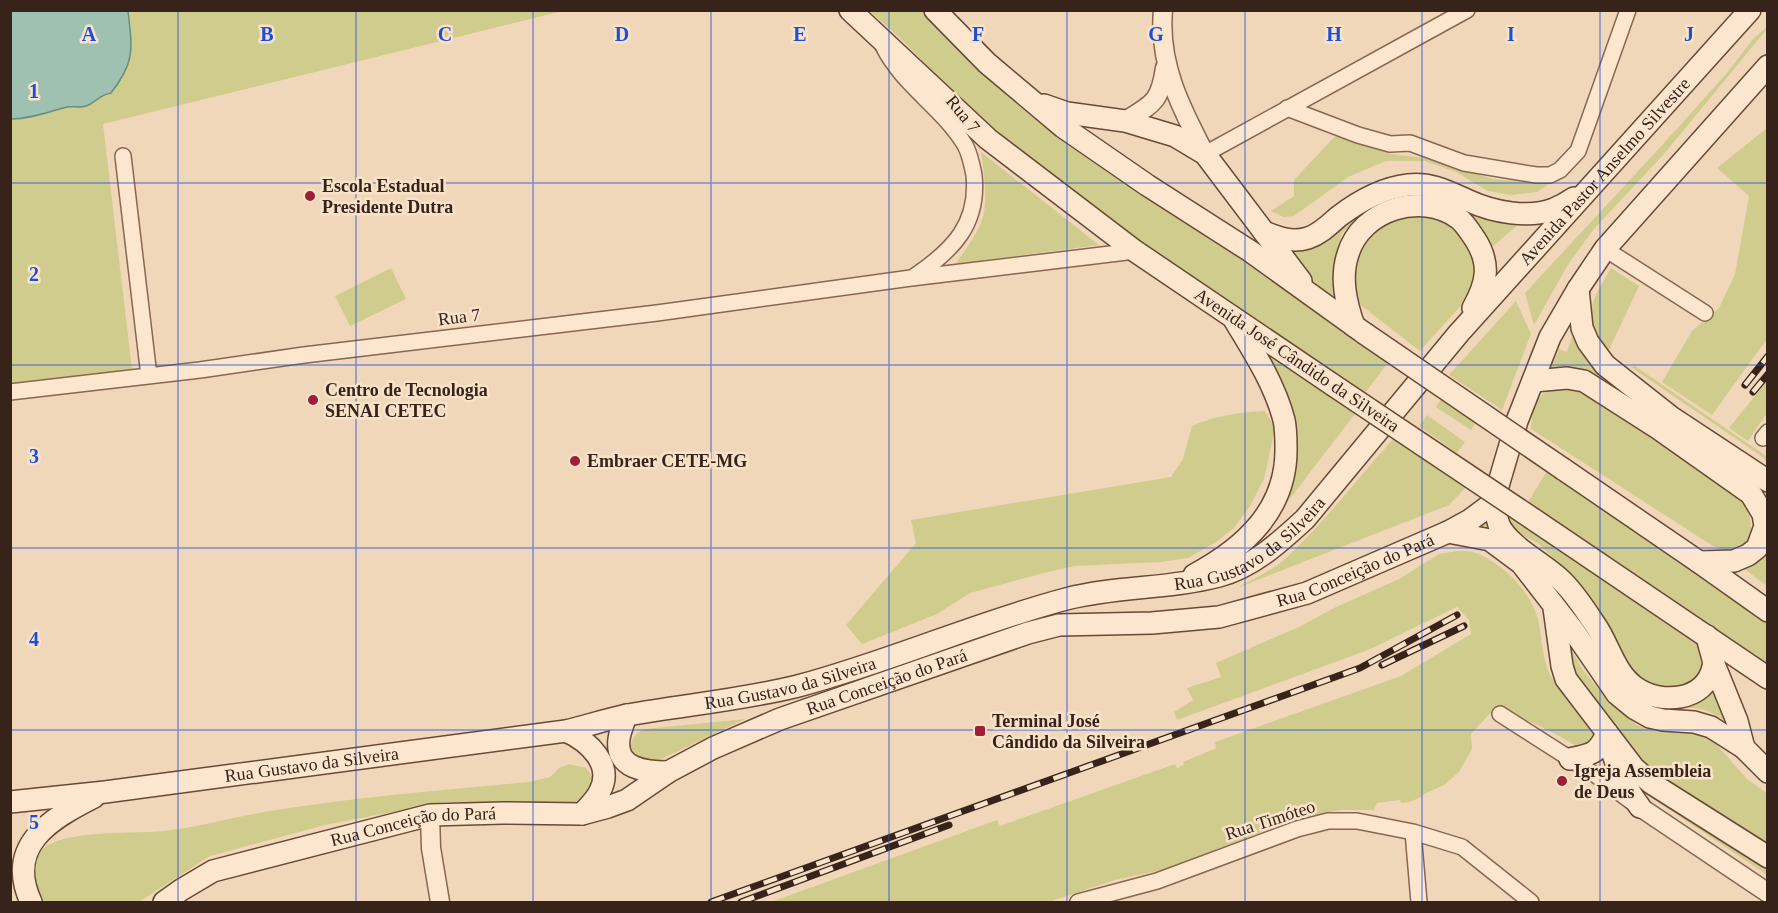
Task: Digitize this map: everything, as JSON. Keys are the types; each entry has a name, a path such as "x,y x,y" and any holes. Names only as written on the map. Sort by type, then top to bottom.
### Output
{"main road":[{"name":"Avenida José Cândido da Silveira","path":"850,10 988,139 1135,251 1230,313 1767,678"},
{"path":"935,10 987,63 1063,127 1147,186 1250,251 1314,298 1699,561 1767,611"},
{"name":"Avenida Pastor Anselmo Silvestre","path":"1459,333 1750,10"},
{"path":"1714,664 1709,679 1697,691 1684,698 1651,695 1634,687 1619,669 1599,630 1574,594 1505,533 1493,503 1517,421 1550,337 1578,289 1605,249 1767,66"},
{"path":"1031,101 1067,113 1125,121 1175,136 1205,154 1314,298"},
{"path":"1264,232 1282,240 1306,239 1378,193 1392,187 1414,184 1444,189 1484,208 1506,213 1552,210 1584,193"},
{"path":"1359,329 1347,307 1345,271 1348,254 1355,238 1367,224 1383,213 1403,206 1421,206 1438,208 1458,218 1470,231 1480,248 1484,261 1486,275 1482,292 1459,333"},
{"path":"1578,289 1582,328 1588,342 1605,365 1671,417 1767,481"},
{"path":"1178,584 1232,552 1246,540 1269,513 1283,476 1286,458 1284,422 1257,358 1230,313"},
{"name":"Rua Gustavo da Silveira","path":"10,802 105,792 566,731 626,716 797,686 1012,615 1069,599 1220,576 1247,564 1277,545 1305,519 1459,333"},
{"path":"1534,381 1567,378 1584,381 1659,429 1751,494 1763,514 1765,526 1757,548 1734,561 1699,561"},
{"name":"Rua Conceição do Pará","path":"164,903 213,871 430,815 582,814 627,800 668,772 713,747 780,719 1028,633 1059,625 1219,617 1307,593 1448,532 1470,520 1493,503"},
{"path":"1448,532 1490,540 1521,563 1554,604 1617,694 1635,708 1650,717 1694,722 1711,727 1744,748 1767,772"},
{"path":"1554,604 1562,666 1566,679 1634,768 1651,783 1767,857"},
{"path":"1707,636 1714,664 1737,721 1744,748"},
{"path":"626,716 618,741 621,757 634,769 668,772"},
{"path":"566,731 582,738 602,763 602,789 582,814"},
{"path":"1570,759 1587,755 1600,748 1607,733"},
{"path":"1607,733 1617,769 1630,795 1640,807"},
{"path":"31,903 24,883 24,865 30,846 37,834 54,818 105,792"}],"street":[{"path":"1163,10 1161,30 1166,63 1176,95 1205,154 1465,11"},
{"path":"1287,108 1358,135 1390,144 1410,143 1464,163 1536,175 1550,175 1560,170 1578,151 1628,10"},
{"name":"Rua 7","path":"878,38 892,65 952,128 965,145 972,164 974,204 967,225 950,248 911,278"},
{"path":"1125,121 1146,108 1161,91 1166,63"},
{"path":"123,156 149,376"},
{"path":"950,248 954,273"},
{"path":"1605,249 1705,313"},
{"name":"Rua 7","path":"10,392 657,313 911,278 1135,251"},
{"path":"1500,714 1767,893"},
{"path":"430,815 431,848 440,903"},
{"name":"Rua Timóteo","path":"1088,901 1157,881 1267,840 1328,821 1357,821 1413,832 1462,847 1531,903"},
{"path":"1413,832 1419,903"}],"shaded area":[{"path":"11,10 128,11 131,35 130,54 125,72 111,93 103,95 86,106 67,107 32,117 11,119"},
{"path":"11,11 563,11 103,124 132,369 11,385"},
{"path":"870,11 925,11 980,66 1063,138 1390,360 1365,393 1124,232 990,131 903,41"},
{"path":"1767,27 1664,154 1594,229 1569,263 1534,325 1525,293 1665,142 1726,74 1753,39"},
{"path":"1767,128 1767,339 1712,415 1662,382 1692,331 1719,308 1735,274 1749,196 1717,168"},
{"path":"1338,133 1391,154 1425,158 1493,179 1547,184 1555,180 1537,192 1512,195 1488,191 1456,172 1425,161 1386,161 1348,177 1294,216 1283,217 1271,211 1294,196 1294,180"},
{"path":"981,152 1099,245 956,264 976,233 983,215 985,188"},
{"path":"1430,190 1471,209 1483,218 1518,225 1486,252 1452,207 1360,218 1342,233 1337,250 1334,276 1337,306 1304,277 1281,243 1372,202"},
{"path":"1399,214 1429,216 1444,221 1461,236 1478,260 1474,291 1420,351 1358,303 1351,267 1371,230"},
{"path":"391,268 406,299 350,326 335,296"},
{"path":"1611,268 1639,286 1609,350 1594,328 1592,309 1598,290"},
{"path":"1516,301 1531,334 1502,410 1449,375"},
{"path":"1572,337 1582,354 1599,372 1762,489 1767,497 1767,507 1581,371 1551,368 1559,349 1567,352"},
{"path":"1259,340 1358,410 1269,526 1288,483"},
{"path":"1635,366 1766,456 1767,454 1767,463 1764,458 1631,367"},
{"path":"1767,381 1767,413 1748,441 1729,428"},
{"path":"1558,385 1585,388 1743,499 1750,517 1751,533 1743,546 1732,552 1713,546 1531,429 1534,407 1540,397"},
{"path":"1444,394 1480,417 1471,430 1436,407"},
{"path":"1265,411 1275,428 1264,479 1250,506 1234,528 1216,542 1188,558 1161,562 1074,566 1044,573 970,593 937,614 862,644 846,625 916,543 911,520 1171,477 1183,459 1192,426 1228,415"},
{"path":"1427,415 1465,442 1457,453 1419,426"},
{"path":"1397,435 1466,487 1449,505 1237,588 1285,559"},
{"path":"1548,469 1767,620 1767,665 1527,504"},
{"path":"1498,505 1695,637 1704,661 1693,685 1661,689 1643,679 1623,662 1596,607 1579,583 1539,544 1518,533 1506,521"},
{"path":"1486,515 1569,599 1644,700 1713,682 1731,725 1704,710 1647,705 1628,691 1608,667 1574,614 1554,590 1520,561 1472,526"},
{"path":"1767,541 1767,586 1739,565"},
{"path":"1457,551 1476,553 1496,564 1514,579 1529,598 1538,619 1544,657 1552,678 1588,719 1598,735 1581,749 1539,726 1494,709 1471,734 1472,749 1459,772 1444,785 1410,802 1401,803 1400,800 1377,803 1374,810 1340,810 1293,820 1166,869 1115,880 1048,902 771,902 997,820 1000,826 1175,764 1177,768 1184,765 1183,762 1216,748 1215,742 1401,676 1471,634 1469,620 1457,607 1368,650 1177,720 1174,712 1193,700 1187,688 1221,677 1216,663 1301,626 1334,608 1399,579 1439,554"},
{"path":"1562,631 1582,669 1600,691 1637,725 1659,732 1689,731 1709,736 1747,779 1767,793 1767,850 1643,767 1578,687"},
{"path":"745,719 653,763 643,763 630,753 633,738 645,729"},
{"path":"569,764 586,768 594,779 589,802 569,806 502,802 444,802 325,825 210,856 139,902 44,902 36,884 37,857 50,844 64,839 99,834 164,831 307,805 529,782 550,777 559,768"},
{"path":"1625,770 1767,866 1767,875 1633,785"}],"railway":[{"path":"1745,385 1768,356"},
{"path":"1753,392 1768,374"},
{"path":"711,902 1360,668 1457,615"},
{"path":"1382,665 1464,626"},
{"path":"741,902 949,825"}],"place":[{"name":"Escola Estadual Presidente Dutra","path":"310,196"},
{"name":"Centro de Tecnologia SENAI CETEC","path":"313,400"},
{"name":"Embraer CETE-MG","path":"575,461"},
{"name":"Terminal José Cândido da Silveira","path":"980,731"},
{"name":"Igreja Assembleia de Deus","path":"1562,781"}]}
